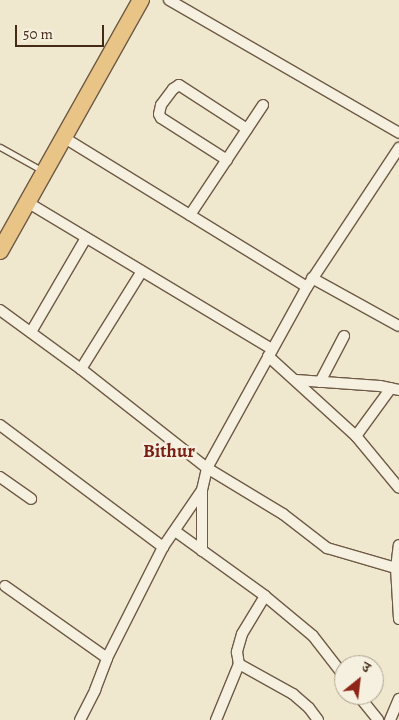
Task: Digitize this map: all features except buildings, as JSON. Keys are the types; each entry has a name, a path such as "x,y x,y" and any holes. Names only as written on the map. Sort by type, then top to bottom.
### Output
{"main road":[{"path":"0,251 141,0"}],"street":[{"path":"169,0 398,128"},
{"path":"227,160 161,118 159,114 160,105 173,88 179,85 247,129"},
{"path":"190,215 263,105"},
{"path":"64,137 190,215 310,283 399,326"},
{"path":"202,551 202,490 207,468 310,283 399,148"},
{"path":"27,202 142,271 270,353 356,436 399,488"},
{"path":"31,332 86,238"},
{"path":"81,369 142,271"},
{"path":"0,310 81,369 207,468 283,514 327,548 396,568"},
{"path":"320,382 344,336"},
{"path":"296,380 395,389"},
{"path":"356,436 395,389"},
{"path":"0,425 163,547"},
{"path":"0,477 31,499"},
{"path":"80,720 95,690 107,658 163,547 202,490"},
{"path":"175,531 265,596 313,636 334,663"},
{"path":"399,545 396,568 399,619"},
{"path":"5,586 107,658"},
{"path":"216,720 239,664 237,652 242,634 265,596"},
{"path":"239,664 293,694 309,708 318,720"},
{"path":"390,720 399,699"},
{"path":"366,705 378,720"}],"lane":[{"path":"0,147 44,171"}],"district":[{"name":"Bithur","path":"169,452"}]}
